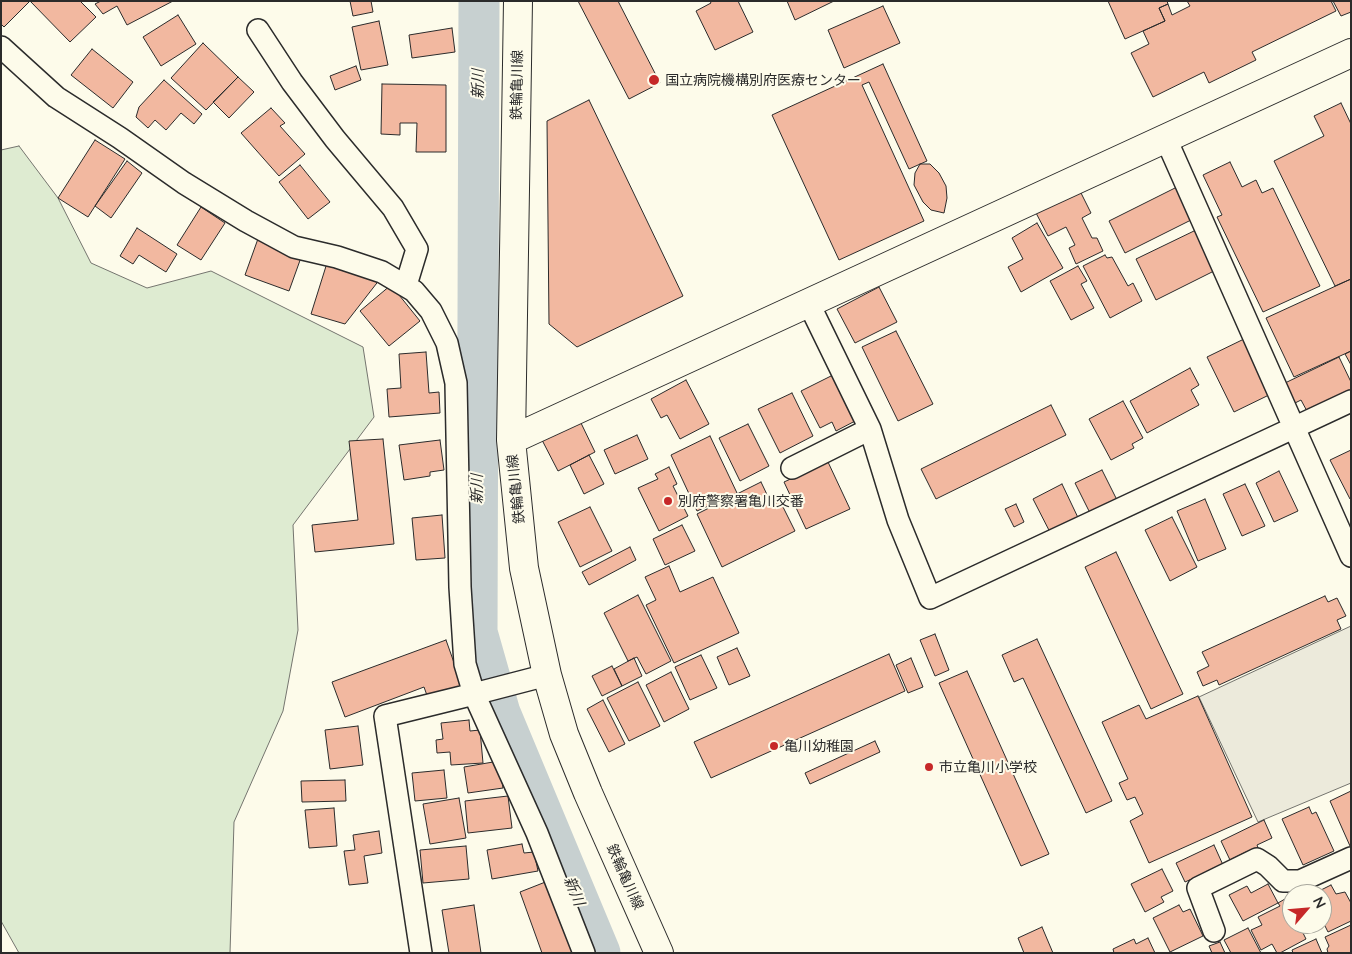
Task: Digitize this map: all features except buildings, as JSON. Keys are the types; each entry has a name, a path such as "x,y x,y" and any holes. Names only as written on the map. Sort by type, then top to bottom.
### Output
{"main road":[{"name":"鉄輪亀川線","path":"518,1 511,440 524,568 547,676 564,734 659,953"},
{"path":"511,440 1351,53"}],"street":[{"path":"258,30 292,82 335,139 393,208 412,240 417,249 406,285"},
{"path":"1,47 56,97 120,138 184,183 246,221 294,247 346,260 382,272 414,291 431,311 447,343 456,383 460,587 465,664 474,694 537,833 584,953"},
{"path":"1166,139 1351,556"},
{"path":"809,304 870,429 898,520 930,598 1351,401"},
{"path":"792,468 870,429"},
{"path":"421,953 385,716 547,676"},
{"path":"1214,931 1198,888 1257,859 1268,866 1283,881 1300,881 1351,858"}],"green space":[{"path":"19,146 58,198 91,263 147,288 211,271 363,347 374,417 293,525 298,630 283,711 234,822 230,953 19,953 1,921 1,150"}],"shaded area":[{"path":"1351,626 1351,783 1258,822 1199,697"}],"waterway":[{"name":"新川","path":"479,1 477,632 500,713 600,953"}],"place":[{"name":"国立病院機構別府医療センター","path":"654,80"},
{"name":"別府警察署亀川交番","path":"668,501"},
{"name":"亀川幼稚園","path":"774,746"},
{"name":"市立亀川小学校","path":"929,767"}]}
